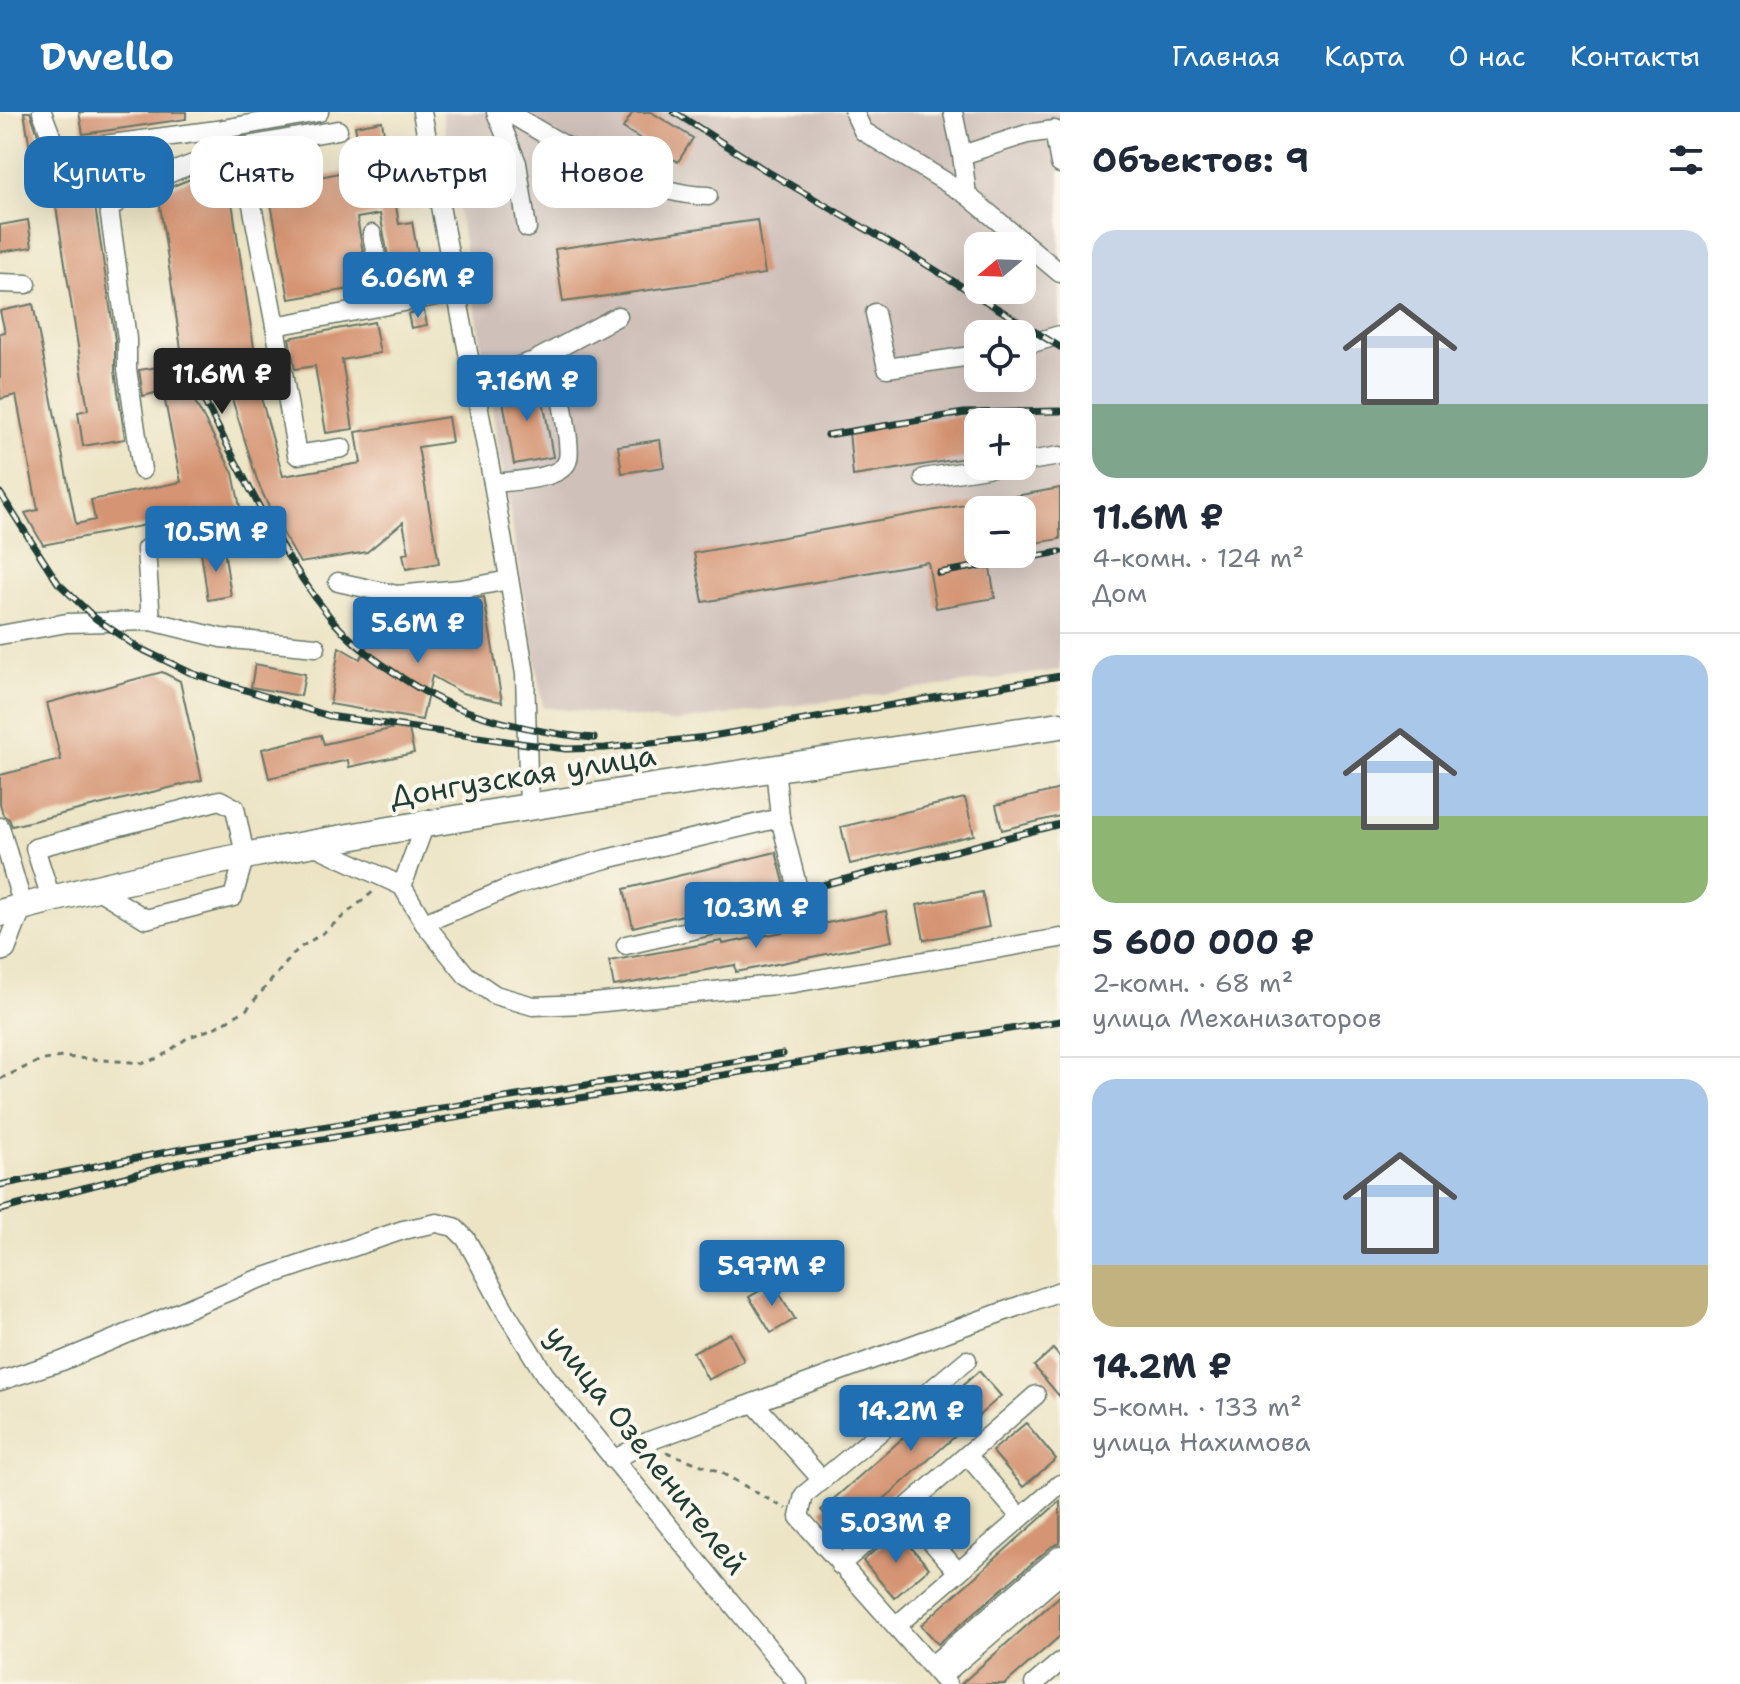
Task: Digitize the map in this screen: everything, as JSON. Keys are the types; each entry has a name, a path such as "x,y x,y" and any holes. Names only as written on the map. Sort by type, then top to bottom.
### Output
{"highway":[{"name":"Донгузская улица","path":"11,910 166,870 245,855 775,767 1060,725"}],"street":[{"path":"42,112 53,141 66,150 217,130 319,112"},
{"path":"422,112 458,292 525,674 529,807"},
{"path":"496,112 517,163 527,228"},
{"path":"508,112 580,156 666,190 688,196 708,196"},
{"path":"854,112 863,131 967,195 1060,273"},
{"path":"953,112 967,195"},
{"path":"304,136 338,130"},
{"path":"962,155 1027,134 1057,131 1060,164"},
{"path":"142,470 109,209 129,192 190,166"},
{"path":"253,208 297,455 342,448"},
{"path":"372,234 385,305"},
{"path":"0,283 27,284"},
{"path":"275,326 458,292"},
{"path":"875,313 887,368 964,357"},
{"path":"473,380 534,361 618,316"},
{"path":"1036,342 1060,335"},
{"path":"493,483 555,474 565,467 569,457 561,395"},
{"path":"1036,460 1060,456"},
{"path":"924,478 964,472"},
{"path":"146,549 151,621"},
{"path":"338,582 397,595 461,589 509,580"},
{"path":"0,635 67,623 151,621 221,638 316,647"},
{"path":"626,945 789,908 795,903 799,893 780,818 775,767"},
{"path":"51,898 35,848 220,800 235,808 245,855 233,897 146,919 95,888"},
{"path":"424,923 531,880 780,818"},
{"path":"402,886 425,824"},
{"path":"0,827 11,910 6,950 0,952"},
{"path":"311,844 402,886 424,923 466,975 495,995 533,1006 584,1004 794,983 1060,938"},
{"name":"улица Озеленителей","path":"0,1381 62,1361 253,1281 403,1230 437,1223 454,1227 466,1239 545,1375 798,1684"},
{"path":"613,1460 649,1441 1060,1291"},
{"path":"940,1676 799,1517 804,1495 967,1360"},
{"path":"840,1565 1036,1395"},
{"path":"754,1403 822,1480"},
{"path":"967,1455 1021,1518"},
{"path":"896,1626 1060,1484"},
{"path":"904,1510 958,1572"},
{"path":"940,1676 1060,1555"},
{"path":"940,1676 1060,1575"}],"path":[{"path":"0,1079 39,1061 62,1057 144,1063 161,1057 187,1038 222,1025 246,1010 298,949 323,933 370,892 402,886"},
{"path":"649,1441 664,1451 718,1471 799,1517"}],"shaded area":[{"path":"442,112 1060,112 1060,670 672,722 543,707 458,208 516,208 516,136 446,136"}],"building":[{"path":"24,112 30,112 38,136 28,136"},
{"path":"79,112 186,112 186,119 83,134"},
{"path":"633,112 651,112 693,138 678,162 673,159 673,136 636,136 623,128"},
{"path":"382,121 384,136 357,136 355,126"},
{"path":"339,173 339,208 396,208 399,224 412,222 422,277 393,282 380,214 357,218 369,286 289,299 272,208 323,208 323,176"},
{"path":"190,179 190,208 233,208 256,361 251,362 283,476 361,463 356,432 448,417 452,442 418,447 439,563 406,569 403,554 409,553 403,522 367,552 300,563 258,483 225,376 186,385 233,473 241,512 188,522 187,517 43,545 25,513 38,510 16,395 0,399 0,333 5,332 0,311 33,304 76,524 95,520 91,500 181,482 163,391 143,396 139,370 183,363 160,208 174,208 174,186"},
{"path":"56,208 95,208 115,340 115,371 125,439 83,446 78,412 88,410"},
{"path":"28,220 32,247 0,252 0,225"},
{"path":"757,220 765,274 563,302 555,249"},
{"path":"424,311 427,325 411,328 408,314"},
{"path":"374,322 380,353 342,360 353,429 326,433 315,366 295,369 289,338"},
{"path":"540,382 553,457 514,464 501,389"},
{"path":"964,416 964,458 853,476 849,431"},
{"path":"660,440 664,467 622,473 618,446"},
{"path":"1060,488 1060,539 1036,543 1036,496 1015,496"},
{"path":"964,505 964,568 990,568 995,598 936,608 928,562 703,602 694,553"},
{"path":"224,549 231,596 208,600 201,552"},
{"path":"484,597 502,702 462,693 432,676 422,720 330,704 339,647 360,659 391,609 447,638 464,620 464,601"},
{"path":"255,664 305,674 301,696 251,687"},
{"path":"162,672 180,681 202,780 12,826 3,815 0,804 0,775 61,760 47,703"},
{"path":"408,725 414,753 349,767 348,760 269,778 262,749 321,735 324,744"},
{"path":"1060,789 1060,816 1002,830 996,805"},
{"path":"965,798 974,835 850,864 841,827"},
{"path":"776,852 786,890 633,927 624,889"},
{"path":"982,892 989,927 924,940 917,905"},
{"path":"886,911 892,941 736,972 735,965 614,986 609,961 722,941 723,944"},
{"path":"773,1283 795,1319 771,1333 749,1297"},
{"path":"730,1333 744,1361 708,1380 693,1352"},
{"path":"1053,1349 1060,1357 1060,1397 1034,1366"},
{"path":"979,1371 1001,1396 843,1535 821,1510"},
{"path":"1026,1423 1056,1459 1023,1487 992,1451"},
{"path":"1060,1501 1060,1543 1052,1546 938,1644 921,1625"},
{"path":"897,1531 929,1568 894,1598 863,1561"},
{"path":"1060,1596 1060,1636 1005,1684 961,1684"}],"railway":[{"path":"674,112 1060,347"},
{"path":"202,397 293,565 330,617 356,644 411,683 464,710 528,728 594,738"},
{"path":"827,435 964,413 1060,411"},
{"path":"0,493 58,583 95,618 137,647 191,673 329,716 566,749 605,748 706,737 1060,676"},
{"path":"939,573 1060,552"},
{"path":"807,889 1060,824"},
{"path":"0,1210 186,1161 1060,1021"},
{"path":"0,1185 182,1149 783,1054"}]}
